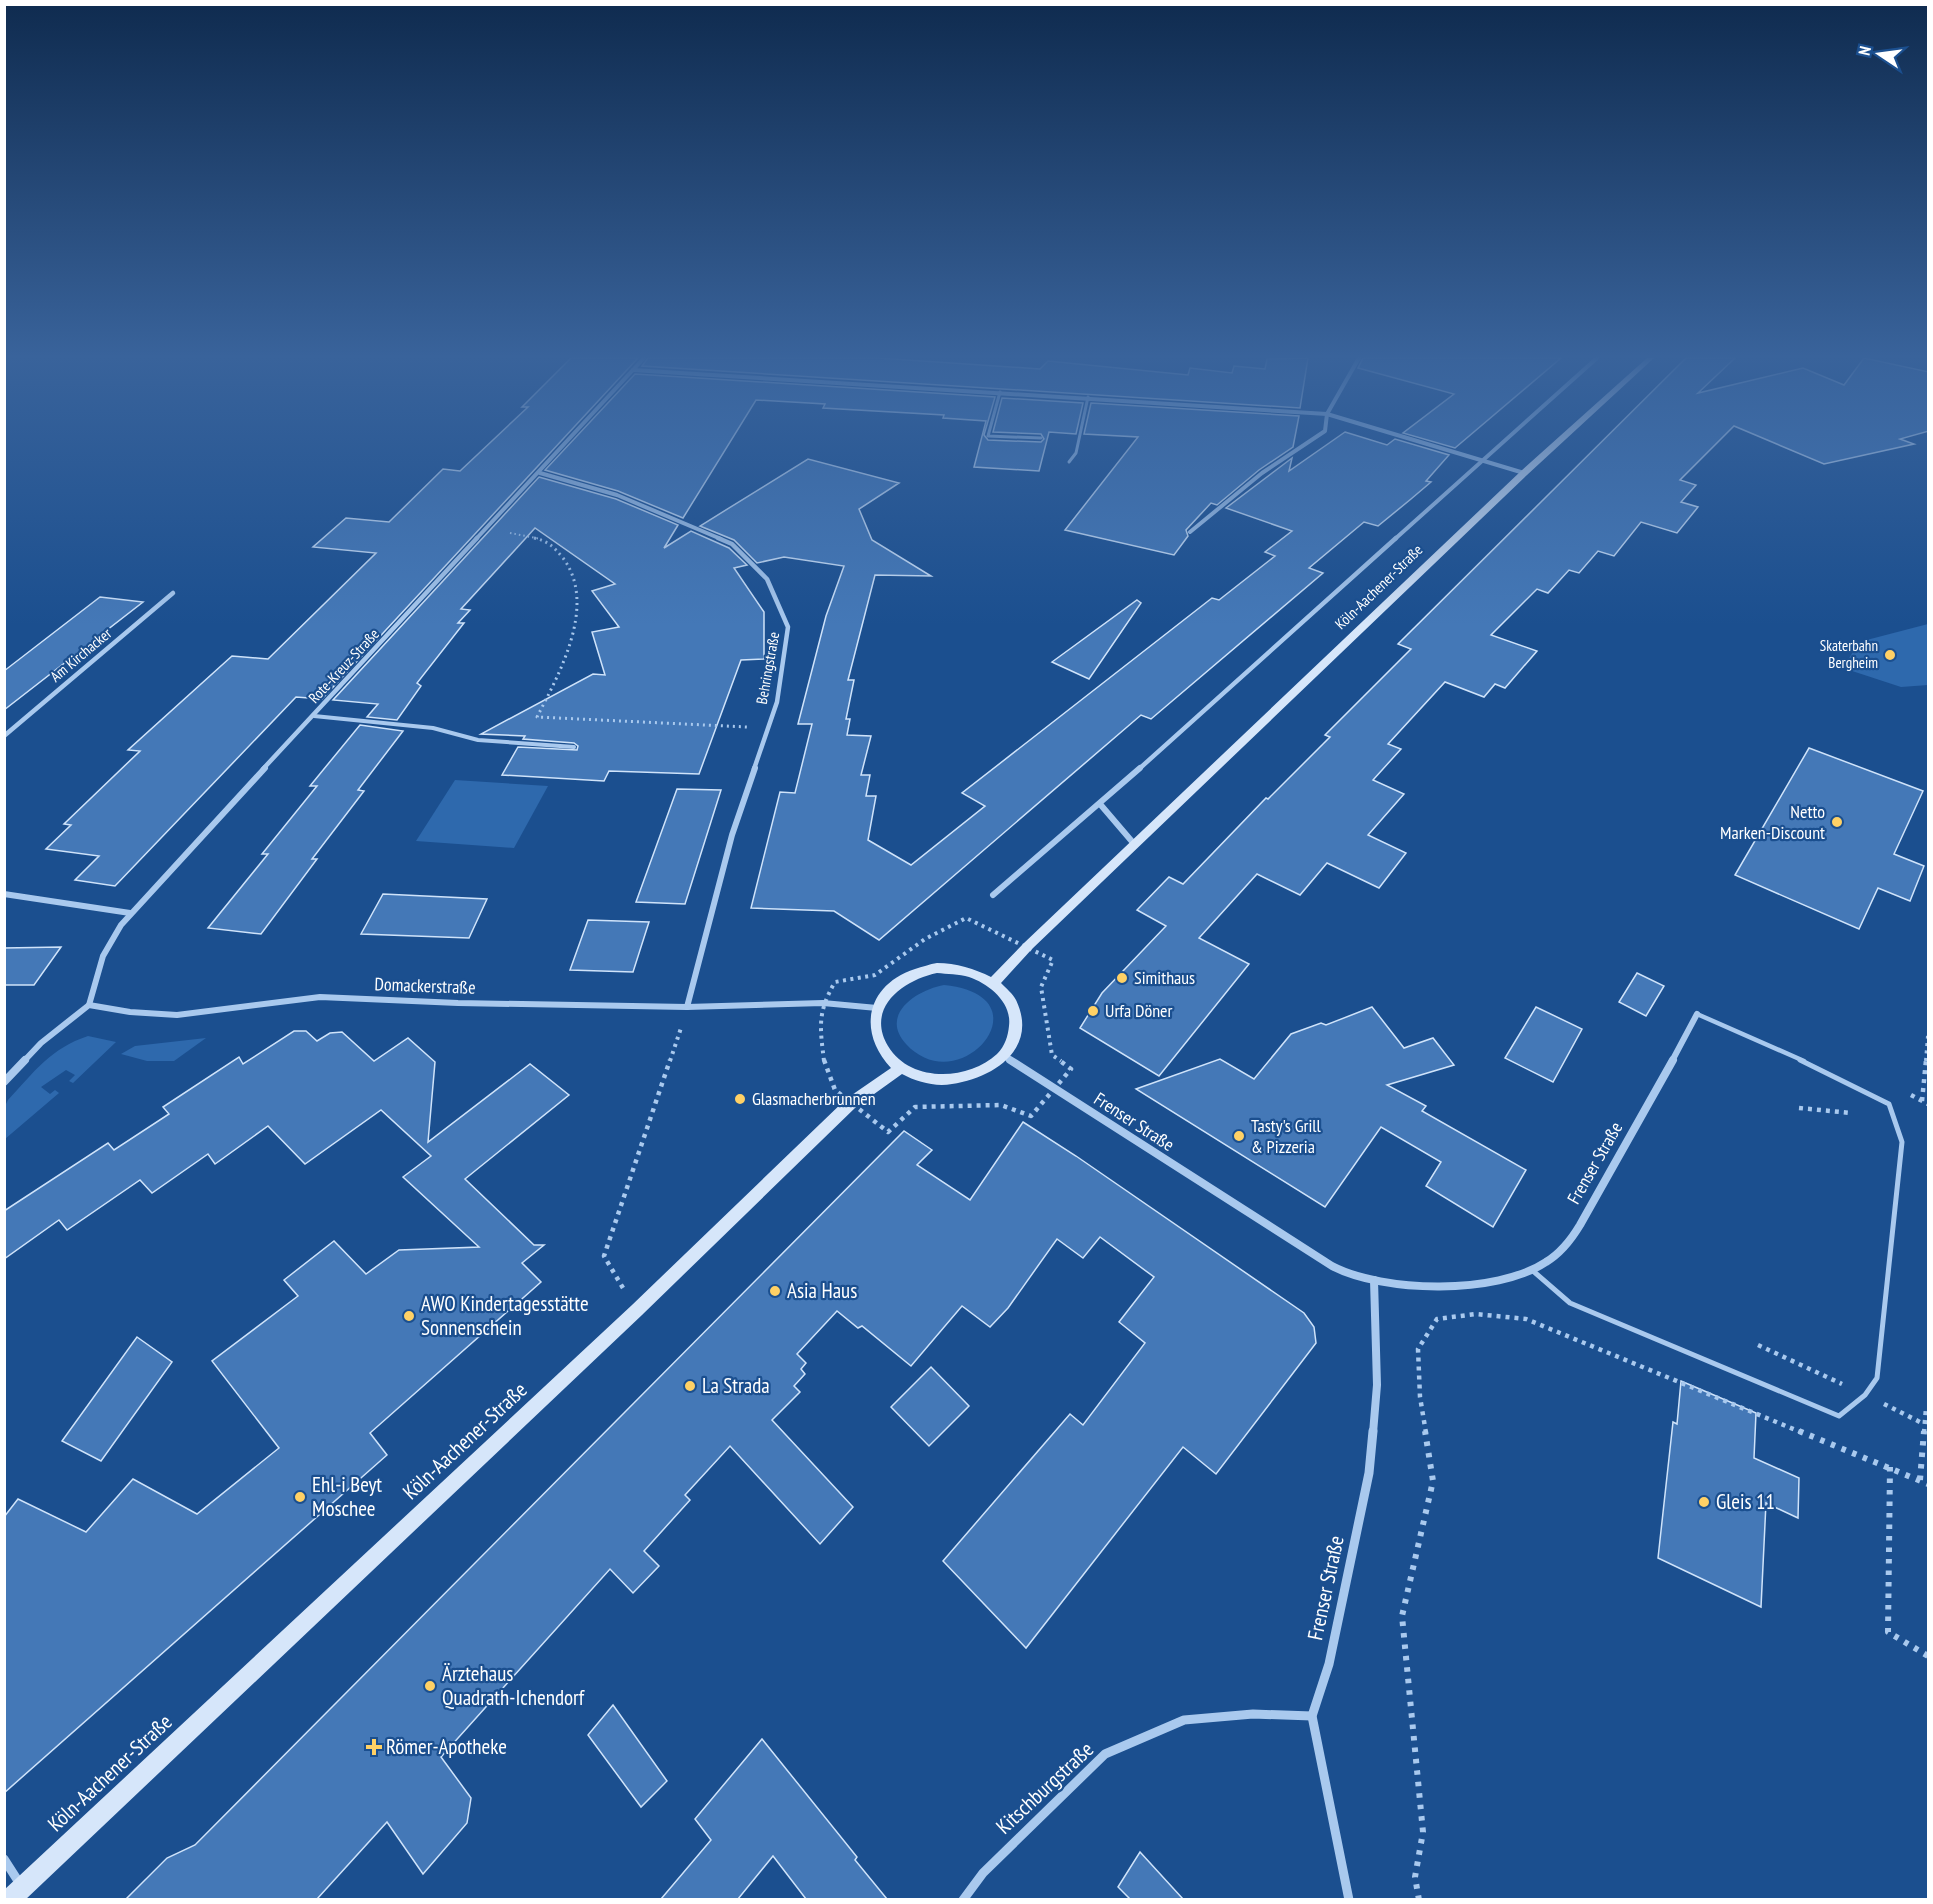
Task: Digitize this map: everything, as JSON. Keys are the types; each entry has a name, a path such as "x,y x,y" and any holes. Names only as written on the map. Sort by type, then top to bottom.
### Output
{"main road":[{"name":"Köln-Aachener-Straße","path":"994,982 1028,946 1553,447"},
{"path":"937,968 957,968 977,973 994,982 1007,994 1015,1009 1017,1025 1014,1041 1004,1056 988,1069 967,1077 944,1080 921,1077 901,1068 887,1056 878,1041 875,1026 877,1008 899,982 917,973 937,968"},
{"name":"Köln-Aachener-Straße","path":"9,1899 637,1310 851,1103 901,1068"}],"street":[{"name":"Rote-Kreuz-Straße","path":"89,1005 100,958 111,936 130,913 564,447"},
{"path":"1190,532 1262,473 1301,447"},
{"path":"1435,447 1524,473"},
{"name":"Köln-Aachener-Straße","path":"993,895 1100,804 1497,447"},
{"name":"Behringstraße","path":"540,473 617,495 732,544 767,579 788,627 777,702 732,835 687,1007"},
{"name":"Am Kirchacker","path":"4,736 173,593"},
{"path":"1100,804 1135,845"},
{"path":"4,894 130,913"},
{"name":"Domackerstraße","path":"89,1005 130,1012 177,1015 320,997 458,1003 687,1007 823,1004 877,1008"},
{"path":"4,1082 41,1042 89,1005"},
{"name":"Frenser Straße","path":"1004,1056 1312,1255 1343,1272 1374,1280 1423,1285 1466,1285 1500,1281 1532,1270 1565,1247 1666,1074 1697,1014"},
{"name":"Frenser Straße","path":"1349,1899 1312,1716 1329,1664 1369,1473 1377,1385 1374,1280"},
{"name":"Kitschburgstraße","path":"963,1899 983,1873 1105,1754 1184,1720 1253,1714 1312,1716"},
{"path":"4,1859 22,1887"}],"lane":[{"path":"1069,462 1076,453 1077,447"},
{"path":"314,716 433,728 478,740 574,747"},
{"path":"1532,1270 1570,1303 1839,1416 1865,1395 1877,1378 1902,1142 1890,1104 1803,1061 1697,1014"}],"path":[{"path":"486,529 548,541 570,569 578,605 570,638 552,688 537,717 767,728"},
{"path":"966,918 1053,960 1041,987 1052,1055 1071,1069 1030,1116 1001,1105 915,1107 888,1132 835,1090 825,1066 819,1023 823,1004 835,982 875,975 925,939 966,918"},
{"path":"637,1310 604,1256 687,1007"},
{"path":"1929,1036 1922,1101 1929,1104"},
{"path":"1419,1899 1415,1877 1423,1832 1402,1616 1432,1481 1420,1397 1418,1348 1437,1319 1476,1314 1526,1318 1929,1484"},
{"path":"1920,1480 1926,1408"},
{"path":"1890,1467 1888,1632 1929,1656"}],"shaded area":[{"name":"Skaterbahn Bergheim","path":"1928,624 1928,685 1901,687 1843,668 1859,642"},
{"path":"455,780 548,786 514,848 416,841"},
{"path":"944,985 975,993 990,1007 993,1024 985,1041 970,1054 950,1061 927,1059 906,1044 899,1033 897,1023 899,1013 913,998"},
{"path":"88,1036 116,1042 73,1083 69,1081 75,1075 66,1070 41,1087 50,1094 55,1090 59,1093 5,1139 5,1106 8,1100 53,1054"},
{"path":"206,1038 174,1061 147,1061 121,1054 135,1046"}],"building":[{"path":"486,447 556,447 322,699 296,697 115,886 75,880 99,856 46,849 71,825 64,824 140,751 128,750 232,656 268,659 376,553 313,547 346,518 389,522 443,469 460,471"},
{"path":"567,447 727,447 683,518 618,491 545,470"},
{"path":"979,447 1045,447 1039,471 974,467"},
{"path":"1130,447 1293,447 1259,470 1217,505 1211,503 1186,530 1188,536 1174,555 1065,530"},
{"path":"1324,447 1422,447 1449,455 1426,481 1431,482 1378,526 1364,522 1309,568 1323,573 1151,719 1141,715 879,940 834,911 751,908 780,792 795,793 812,724 798,724 826,616 844,566 784,557 757,563 734,540 700,526 808,459 899,483 859,509 872,540 931,576 875,575 848,680 854,680 846,719 850,719 847,735 871,736 861,775 870,775 866,796 876,796 868,840 911,865 985,806 962,793 1212,598 1219,600 1275,556 1265,552 1292,531 1226,508 1292,458 1289,471"},
{"path":"1597,447 1713,447 1680,480 1696,485 1681,502 1698,507 1677,533 1641,522 1614,556 1598,551 1579,573 1569,570 1548,593 1537,589 1491,635 1537,651 1505,688 1495,684 1484,697 1445,682 1388,744 1401,749 1373,780 1404,794 1368,835 1406,853 1379,888 1327,863 1300,895 1257,874 1199,938 1249,964 1159,1076 1080,1028 1102,993 1166,926 1137,910 1169,877 1183,884 1266,798 1268,799 1330,737 1325,735 1411,649 1398,644"},
{"path":"1783,447 1901,447 1824,464"},
{"path":"539,477 616,499 678,525 664,548 691,531 729,548 747,565 734,568 764,612 764,659 741,660 699,774 609,771 604,781 502,775 518,747 577,750 578,746 574,743 523,739 525,736 481,734 593,674 605,675 592,632 619,627 592,591 615,584 535,528 461,609 470,610 458,623 464,623 417,683 421,686 397,720 367,717 378,704 333,700"},
{"path":"100,597 143,602 4,710 4,671"},
{"path":"1137,600 1141,603 1089,679 1052,662"},
{"path":"360,725 403,731 358,790 364,791 312,859 317,859 261,934 208,928 268,854 262,854 317,786 310,786"},
{"name":"Netto Marken-Discount","path":"1809,748 1923,791 1894,854 1924,866 1910,901 1878,888 1859,929 1735,875"},
{"path":"677,789 721,790 685,904 636,902"},
{"path":"383,894 487,899 469,938 361,934"},
{"path":"588,920 649,922 633,972 570,970"},
{"path":"61,947 34,985 4,985 4,948"},
{"path":"1637,973 1664,986 1646,1016 1619,1002"},
{"path":"1372,1007 1404,1048 1433,1038 1454,1065 1387,1085 1426,1106 1422,1111 1526,1170 1493,1227 1426,1186 1441,1162 1381,1127 1325,1207 1136,1089 1220,1059 1254,1079 1291,1034 1321,1023 1326,1025"},
{"path":"1536,1007 1582,1029 1553,1082 1505,1058"},
{"path":"294,1031 306,1031 317,1041 330,1033 342,1032 374,1061 408,1038 435,1062 428,1142 530,1064 569,1095 465,1179 534,1245 544,1245 522,1263 541,1282 370,1433 387,1455 4,1793 4,1517 18,1499 86,1532 133,1479 197,1514 279,1448 212,1361 298,1296 284,1280 334,1241 366,1274 399,1250 479,1247 403,1177 431,1156 381,1110 305,1164 268,1126 215,1164 208,1154 152,1193 140,1180 67,1230 59,1220 4,1259 4,1211 108,1143 114,1150 169,1114 163,1107 239,1057 243,1064"},
{"path":"1023,1122 1304,1313 1314,1327 1316,1343 1216,1474 1183,1447 1026,1648 943,1561 1070,1414 1083,1425 1145,1343 1119,1322 1154,1277 1100,1237 1083,1258 1057,1239 1008,1308 990,1327 962,1306 911,1366 862,1326 858,1328 837,1311 797,1354 806,1363 801,1369 805,1374 794,1386 800,1392 772,1420 853,1507 820,1544 730,1446 685,1495 690,1500 644,1551 659,1566 633,1593 610,1569 441,1757 471,1798 467,1823 423,1874 387,1822 317,1899 126,1899 167,1858 195,1845 904,1131 932,1150 917,1165 970,1200"},
{"path":"137,1337 172,1362 101,1461 62,1441"},
{"path":"931,1367 969,1406 929,1446 891,1407"},
{"path":"1681,1381 1756,1413 1754,1458 1799,1478 1798,1518 1766,1503 1761,1607 1658,1558 1673,1422 1677,1424"},
{"path":"613,1705 667,1781 641,1807 588,1735"},
{"path":"762,1739 857,1857 855,1860 887,1899 806,1899 773,1856 738,1899 661,1899 711,1840 695,1819"},
{"path":"1140,1852 1183,1899 1130,1899 1118,1887"}],"place":[{"name":"Skaterbahn Bergheim","path":"1890,655"},
{"name":"Netto Marken-Discount","path":"1837,822"},
{"name":"Simithaus","path":"1122,978"},
{"name":"Urfa Döner","path":"1093,1011"},
{"name":"Glasmacherbrunnen","path":"740,1099"},
{"name":"Tasty's Grill & Pizzeria","path":"1239,1136"},
{"name":"Asia Haus","path":"775,1291"},
{"name":"AWO Kindertagesstätte Sonnenschein","path":"409,1316"},
{"name":"La Strada","path":"690,1386"},
{"name":"Ehl-i Beyt Moschee","path":"300,1497"},
{"name":"Gleis 11","path":"1704,1502"},
{"name":"Ärztehaus Quadrath-Ichendorf","path":"430,1686"},
{"name":"Römer-Apotheke","path":"374,1747"}]}
